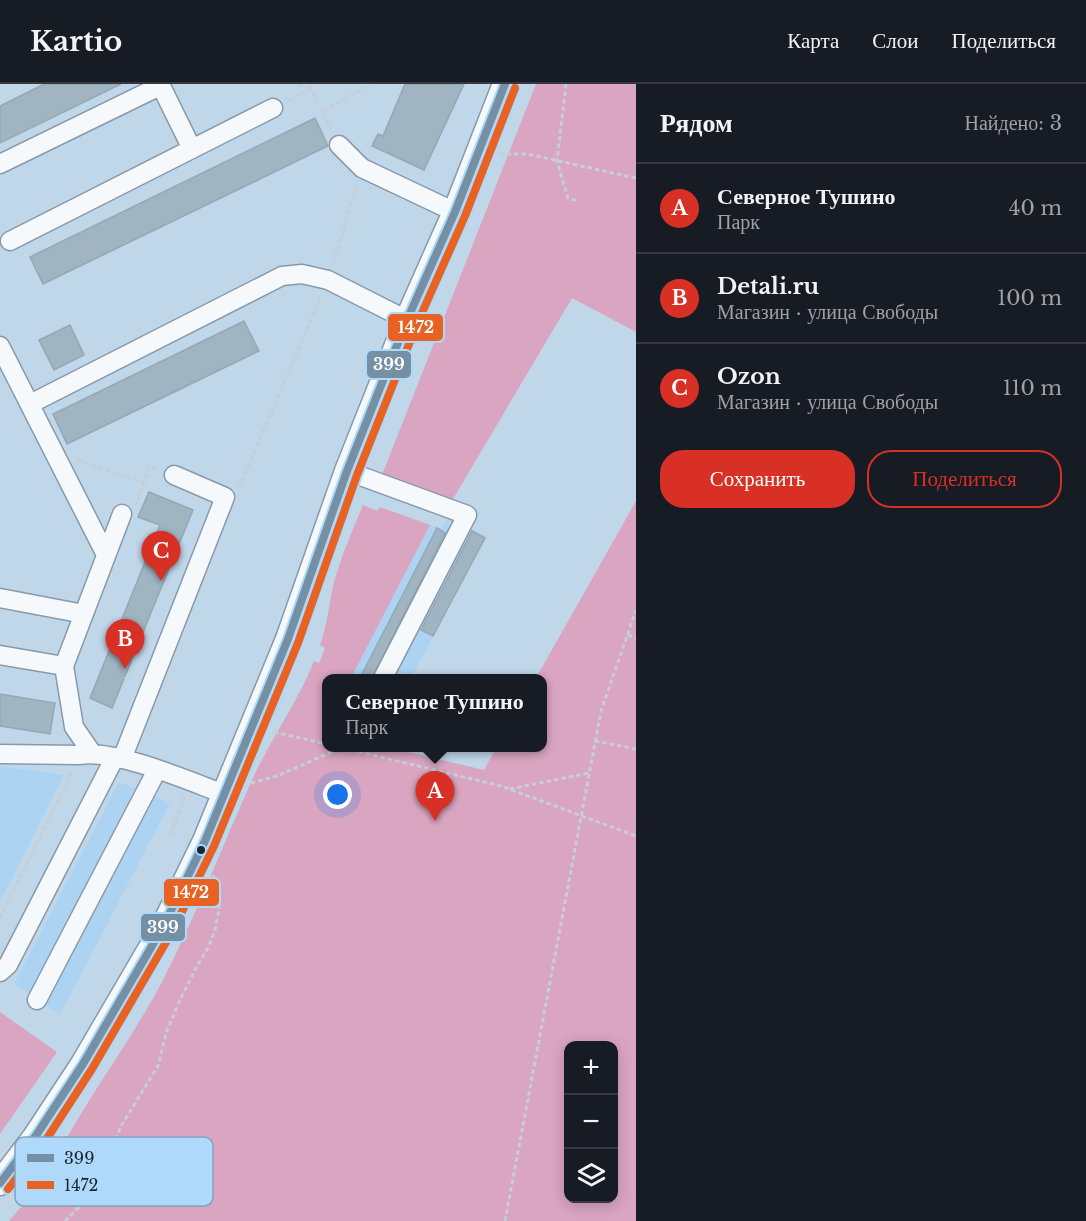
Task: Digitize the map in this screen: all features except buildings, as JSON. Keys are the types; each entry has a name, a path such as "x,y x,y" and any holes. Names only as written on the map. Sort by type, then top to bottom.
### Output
{"main road":[{"path":"35,1137 83,1064 163,927 224,794 288,639 347,471 505,84"},
{"path":"0,1183 15,1163"}],"lane":[{"path":"0,164 160,85 192,149"},
{"path":"10,241 273,108"},
{"path":"339,145 362,168 454,212"},
{"path":"30,404 282,276 302,274 328,280 407,320"},
{"path":"0,346 106,555"},
{"path":"347,471 467,516 385,674"},
{"path":"0,972 8,965 118,758 225,497 174,475"},
{"path":"86,754 74,727 64,666 122,514"},
{"path":"0,598 84,614"},
{"path":"0,655 64,666"},
{"path":"0,754 86,754 118,758 224,794"},
{"path":"37,1000 157,770"}],"path":[{"path":"298,84 311,86"},
{"path":"322,111 371,84"},
{"path":"566,84 557,161 568,198 578,201"},
{"path":"273,108 311,86"},
{"path":"311,86 339,145"},
{"path":"477,154 527,154 636,178"},
{"path":"225,497 238,490 328,280 362,168"},
{"path":"54,452 144,483"},
{"path":"122,514 131,517 150,466 174,475"},
{"path":"506,1221 601,711 636,610"},
{"path":"628,635 636,638"},
{"path":"274,732 322,743"},
{"path":"595,741 636,749"},
{"path":"247,784 277,776 332,752"},
{"path":"363,752 509,789 636,836"},
{"path":"0,918 86,754"},
{"path":"509,789 589,772"},
{"path":"117,1137 121,1126 158,1066 178,1002 208,948 215,930 219,910 219,892 211,871"},
{"path":"65,1221 80,1206"}],"shaded area":[{"path":"536,84 636,84 636,332 572,298 450,504 382,475"},
{"path":"636,501 636,1221 9,1221 22,1206 213,1206 213,1137 68,1137 162,982 198,906 260,763 314,661 319,663 325,648 320,645 334,581 363,505 377,511 380,507 430,525 353,674 322,674 322,752 408,752 484,770 494,752 547,752 547,674 538,674"},
{"path":"452,508 466,526 486,536 413,674 353,674 430,525 442,528"},
{"path":"0,766 64,775 0,902"},
{"path":"119,782 170,803 60,1015 14,984"},
{"path":"0,1012 57,1052 0,1134"}],"transit line":[{"name":"399","path":"35,1137 83,1064 163,927 205,841 288,639 347,471 407,320 455,212 505,84"},
{"name":"1472","path":"48,1137 92,1069 172,932 214,846 298,643 357,475 417,324 465,216 515,88"},
{"name":"399","path":"0,1183 15,1163"},
{"name":"1472","path":"8,1189 15,1180"}],"place":[{"name":"Ozon","path":"161,581"},
{"name":"Detali.ru","path":"125,669"},
{"name":"Северное Тушино","path":"435,821"}]}
